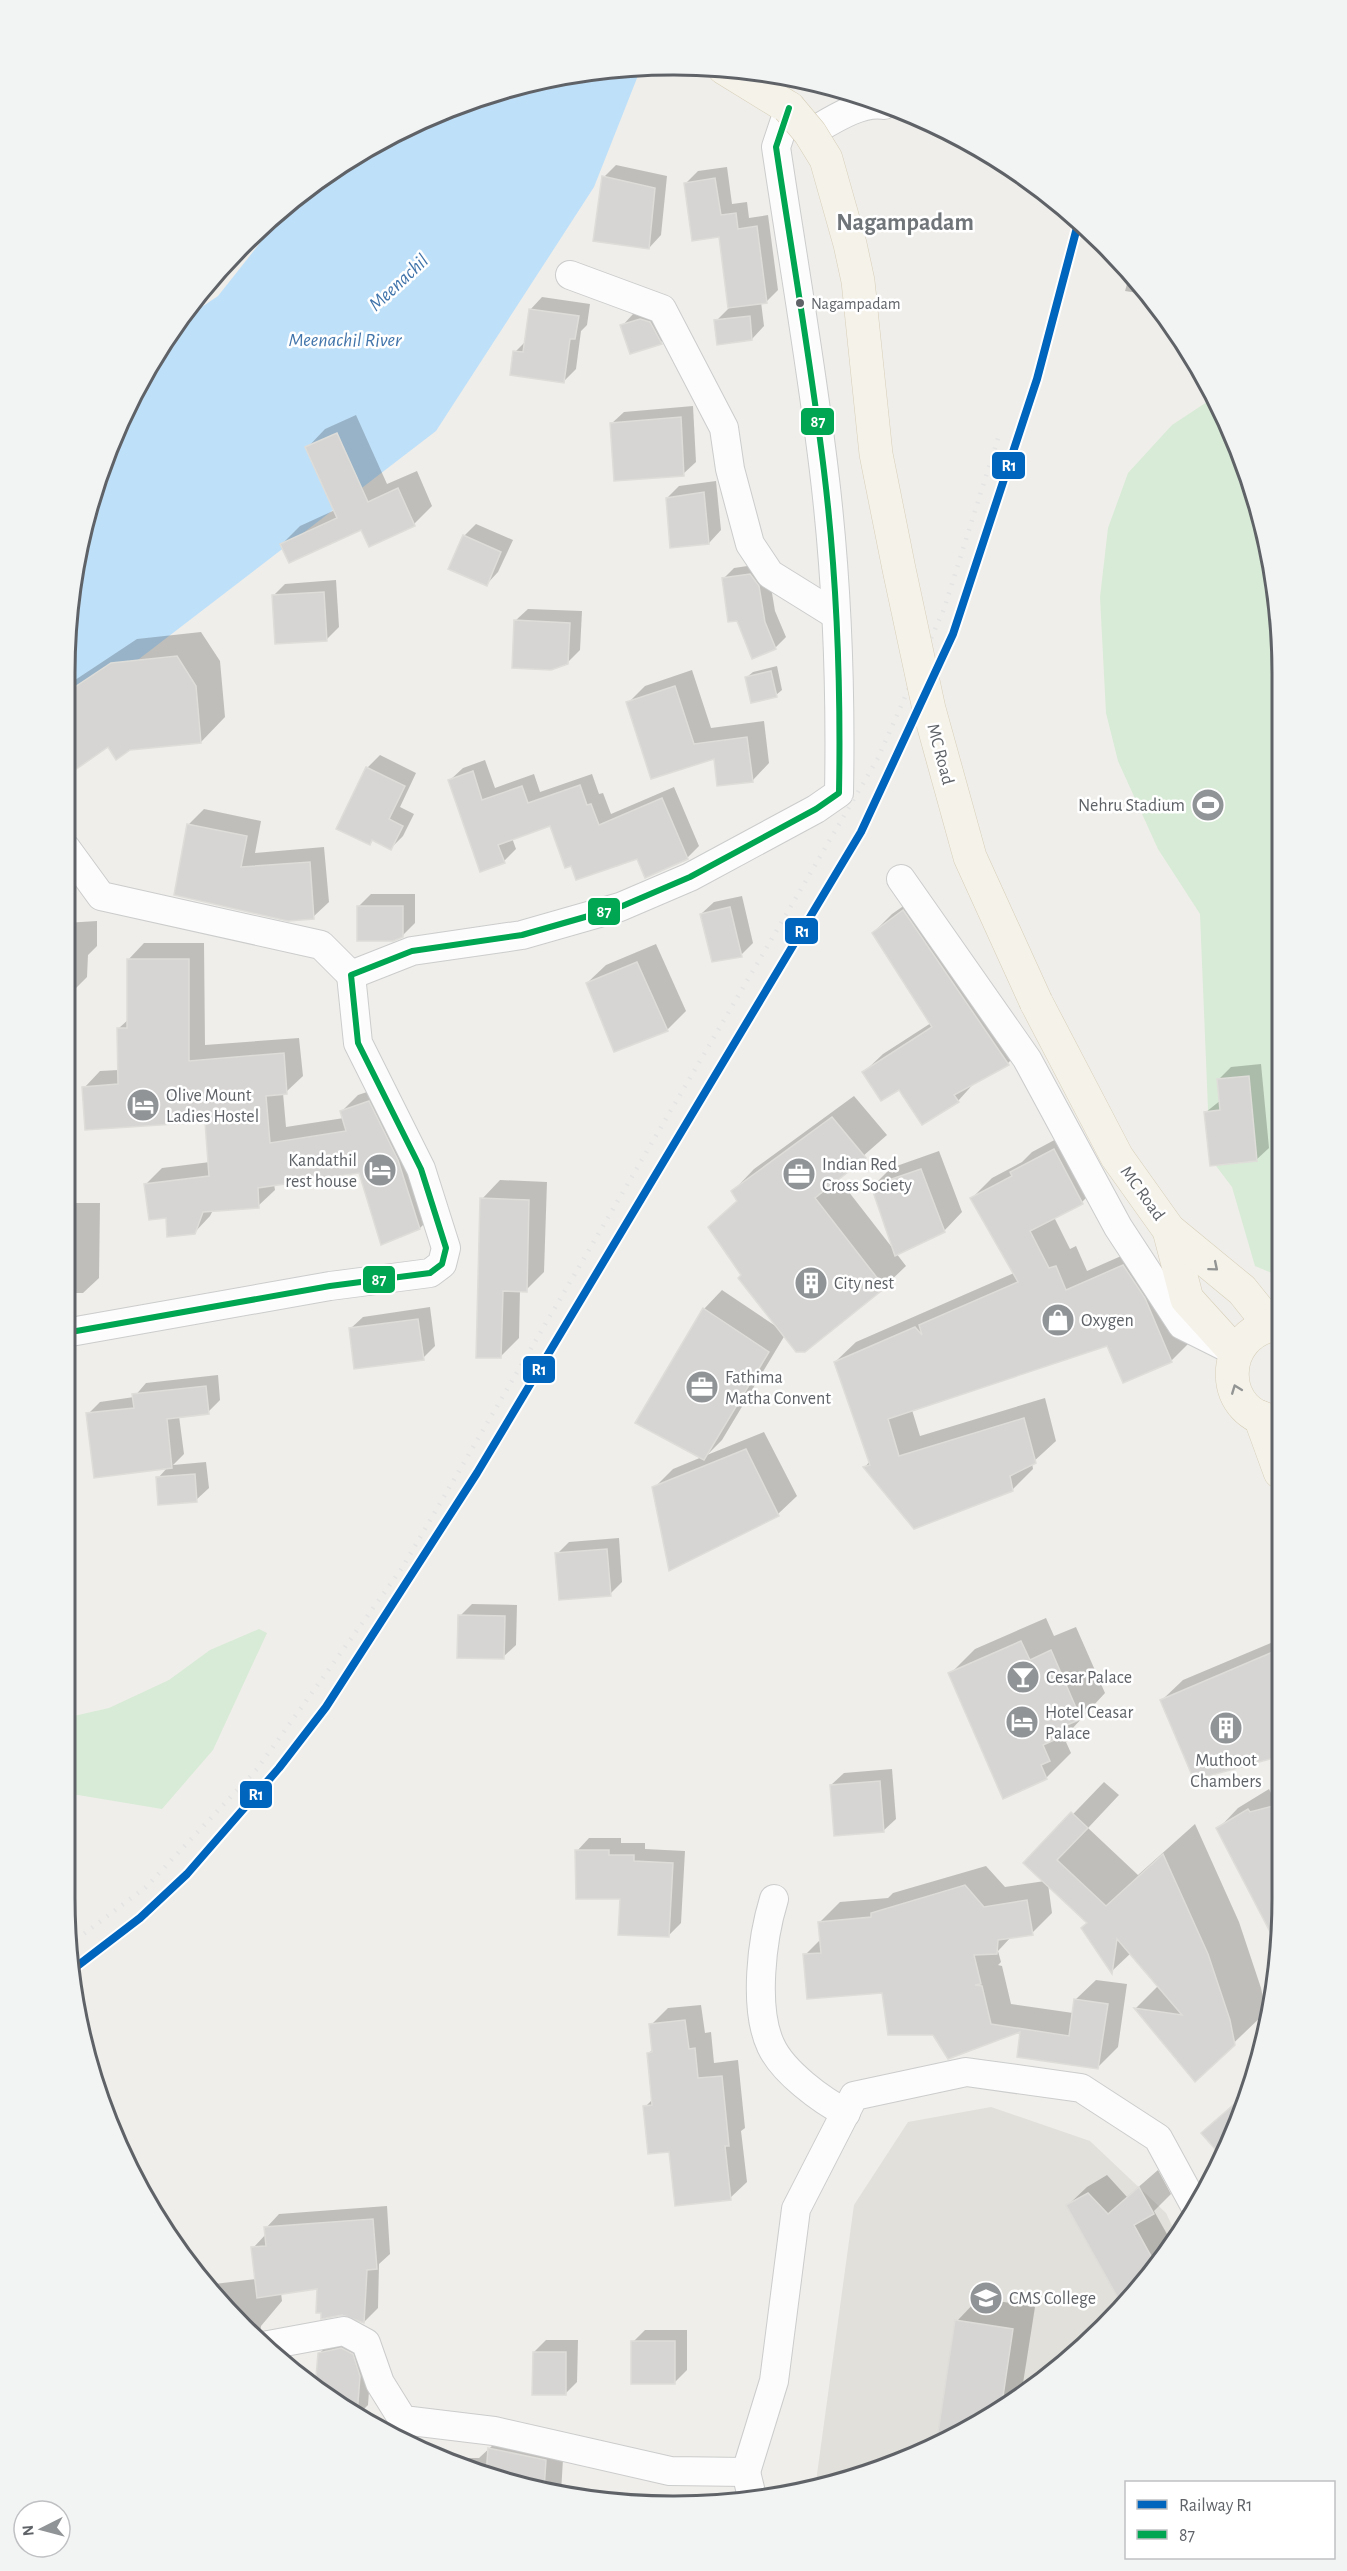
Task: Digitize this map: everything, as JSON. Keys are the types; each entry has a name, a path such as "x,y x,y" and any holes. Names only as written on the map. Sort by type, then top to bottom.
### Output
{"main road":[{"name":"MC Road","path":"742,79 789,108 810,133 826,159 858,281 876,454 929,709 970,857 1036,1002 1117,1157 1169,1230 1187,1299 1235,1352"},
{"path":"1169,1230 1242,1290 1272,1321"},
{"path":"1270,1419 1240,1401 1231,1377 1235,1352 1244,1340 1256,1330 1272,1325"}],"street":[{"path":"810,133 840,116 866,107"},
{"path":"351,975 412,951 522,935 620,907 690,877 816,809 839,793 841,690 824,471 776,147 789,108"},
{"path":"570,276 662,309 724,428 730,469 750,544 770,574 836,615"},
{"path":"75,860 101,896 321,945 351,975 358,1042 421,1169 447,1248 442,1264 430,1273 330,1287 75,1331"},
{"path":"901,879 1027,1059 1118,1227 1182,1324 1235,1352"},
{"path":"774,1899 764,1930 762,1995 765,2027 771,2047 808,2087 846,2113"},
{"path":"751,2491 746,2472 774,2381 796,2209 854,2096 966,2072 1081,2088 1158,2138 1191,2199"},
{"path":"275,2344 344,2331 366,2343 380,2383 403,2420 494,2431 670,2470 746,2472"}],"shaded area":[{"name":"CMS College","path":"991,2107 1090,2141 1166,2213 1173,2227 1148,2262 1097,2321 1038,2372 1006,2395 973,2416 903,2450 816,2478 854,2205 908,2122"}],"green space":[{"name":"Nehru Stadium","path":"1207,402 1226,444 1252,519 1267,595 1272,674 1272,1273 1255,1266 1232,1187 1210,1158 1200,914 1158,849 1118,761 1106,713 1100,597 1108,528 1128,473 1172,425"},
{"path":"259,1629 267,1633 213,1750 162,1809 75,1794 75,1716 109,1708 169,1680 210,1650"}],"water":[{"name":"Meenachil River","path":"638,76 594,187 436,431 75,708 76,634 80,595 95,519 107,481 121,444 155,374 199,309 218,296 265,236 309,199 374,155 444,121 519,95 595,80"}],"building":[{"path":"602,176 655,188 649,249 593,241"},
{"path":"715,178 721,215 736,213 738,229 757,226 767,303 728,308 719,237 692,241 684,183"},
{"path":"529,309 579,316 575,339 570,339 564,383 510,375 513,351 523,352"},
{"path":"750,316 752,340 717,345 714,320"},
{"path":"640,319 650,322 662,344 630,354 620,325"},
{"path":"681,417 684,476 614,481 610,423"},
{"path":"337,433 368,502 398,488 415,526 369,547 361,530 289,563 280,544 337,518 305,447"},
{"path":"704,492 709,544 670,548 666,498"},
{"path":"463,535 501,552 487,586 448,569"},
{"path":"750,574 759,586 765,622 776,649 752,659 737,621 728,622 722,578"},
{"path":"324,592 327,641 275,644 272,595"},
{"path":"514,620 570,623 568,664 551,670 512,668"},
{"path":"177,656 196,686 201,743 130,750 116,760 108,747 75,770 75,687 111,663"},
{"path":"771,671 777,697 751,703 745,677"},
{"path":"675,686 694,744 747,737 753,782 717,786 714,759 651,779 626,702"},
{"path":"366,767 405,786 389,819 403,826 391,850 372,840 370,845 336,829"},
{"path":"473,771 482,800 522,786 528,803 580,785 587,805 591,804 599,825 662,798 688,859 645,878 637,859 576,880 571,866 565,868 550,826 498,845 505,863 480,872 448,780"},
{"path":"187,824 247,836 241,867 310,862 314,919 288,921 174,895"},
{"path":"357,906 403,906 403,937 393,941 357,941"},
{"path":"730,907 742,957 712,962 700,914"},
{"path":"903,910 1009,1065 954,1095 959,1102 922,1125 899,1090 881,1101 862,1072 932,1027 872,933"},
{"path":"127,959 189,959 189,1061 284,1053 287,1094 266,1096 270,1143 346,1131 340,1111 369,1101 398,1160 420,1229 381,1245 359,1173 258,1188 259,1208 203,1212 195,1234 167,1237 166,1218 149,1220 144,1184 209,1176 205,1122 85,1130 82,1087 118,1084 117,1028 127,1028"},
{"path":"637,962 668,1031 614,1052 586,983"},
{"path":"1249,1076 1257,1161 1210,1166 1204,1112 1220,1110 1217,1079"},
{"path":"832,1117 866,1158 815,1198 885,1288 805,1352 796,1352 738,1278 741,1275 708,1227 737,1201 731,1191"},
{"path":"1054,1149 1083,1204 1030,1231 1049,1268 1056,1266 1066,1290 1123,1265 1145,1298 1172,1362 1123,1383 1107,1346 888,1419 899,1456 1024,1418 1036,1463 1010,1476 1013,1491 914,1529 863,1467 870,1465 834,1362 915,1327 922,1335 919,1325 1018,1282 970,1198 1012,1176 1010,1172"},
{"path":"921,1169 945,1232 895,1256 871,1186"},
{"path":"480,1198 529,1200 527,1292 503,1291 501,1358 476,1358"},
{"name":"Fathima Matha Convent","path":"703,1308 769,1352 704,1460 635,1423"},
{"path":"418,1319 424,1360 354,1369 349,1328"},
{"path":"206,1386 209,1414 167,1419 172,1468 94,1478 86,1413 134,1408 132,1394"},
{"path":"746,1449 779,1516 669,1571 652,1487"},
{"path":"195,1474 197,1502 158,1505 156,1477"},
{"path":"607,1549 611,1596 559,1600 555,1553"},
{"path":"458,1615 505,1616 504,1659 457,1658"},
{"name":"Hotel Ceasar Palace","path":"1021,1641 1030,1660 1051,1650 1081,1719 1067,1725 1070,1733 1043,1745 1050,1761 1041,1765 1047,1779 1003,1799 948,1673"},
{"name":"Muthoot Chambers","path":"1272,1652 1272,1758 1194,1780 1160,1700"},
{"path":"880,1781 884,1832 834,1836 830,1785"},
{"path":"1272,1806 1271,1934 1216,1828 1248,1809 1250,1812"},
{"path":"1071,1812 1088,1828 1057,1860 1106,1906 1163,1854 1208,1954 1230,2020 1235,2045 1195,2082 1134,2008 1182,2015 1117,1939 1112,1974 1081,1928 1087,1923 1023,1863"},
{"path":"575,1850 609,1850 609,1855 634,1855 634,1861 673,1863 669,1937 618,1935 620,1899 576,1899"},
{"path":"965,1885 984,1907 1027,1900 1033,1935 998,1940 997,1954 974,1955 981,1984 975,1985 982,1986 991,2024 1069,2036 1074,1999 1108,2004 1098,2069 1017,2057 1020,2032 948,2059 933,2035 888,2035 882,1993 807,1999 803,1954 821,1953 818,1922 871,1917 871,1913"},
{"path":"685,2020 689,2049 695,2048 698,2078 722,2076 729,2146 725,2146 731,2200 675,2206 669,2152 648,2154 643,2106 652,2105 647,2053 652,2052 649,2024"},
{"path":"1235,2104 1216,2150 1201,2133"},
{"path":"1139,2187 1154,2214 1134,2225 1152,2257 1118,2298 1066,2205 1088,2193 1108,2214"},
{"path":"373,2219 377,2269 367,2270 364,2323 342,2315 321,2319 321,2313 316,2313 317,2289 257,2298 251,2247 266,2246 264,2227"},
{"path":"955,2320 1013,2329 1003,2397 938,2434"},
{"path":"631,2341 675,2341 675,2384 631,2384"},
{"path":"341,2348 353,2354 360,2376 358,2406 316,2377 318,2353"},
{"path":"533,2352 566,2352 566,2395 532,2395"},
{"path":"488,2448 546,2460 545,2481 519,2476 487,2466"}],"railway":[{"path":"76,1940 146,1887 257,1769 402,1568 878,758 944,609 999,435"}],"rail line":[{"name":"R1","path":"79,1965 140,1918 187,1874 279,1768 326,1707 477,1473 861,832 953,634 1037,379 1076,231"}],"transit line":[{"name":"87","path":"75,1331 330,1286 430,1273 442,1264 446,1248 421,1169 358,1043 351,975 412,951 522,935 620,907 690,877 816,809 839,793 837,632 832,551 813,390 776,147 789,108"}],"place":[{"name":"Nagampadam","path":"800,303"},
{"name":"Nehru Stadium","path":"1208,805"},
{"name":"Olive Mount Ladies Hostel","path":"143,1105"},
{"name":"Kandathil rest house","path":"380,1170"},
{"name":"Indian Red Cross Society","path":"799,1174"},
{"name":"City nest","path":"811,1283"},
{"name":"Oxygen","path":"1058,1320"},
{"name":"Fathima Matha Convent","path":"702,1387"},
{"name":"Cesar Palace","path":"1023,1677"},
{"name":"Hotel Ceasar Palace","path":"1022,1722"},
{"name":"Muthoot Chambers","path":"1226,1728"},
{"name":"CMS College","path":"986,2298"}],"district":[{"name":"Nagampadam","path":"905,222"}],"water label":[{"name":"Meenachil","path":"398,282"}]}
